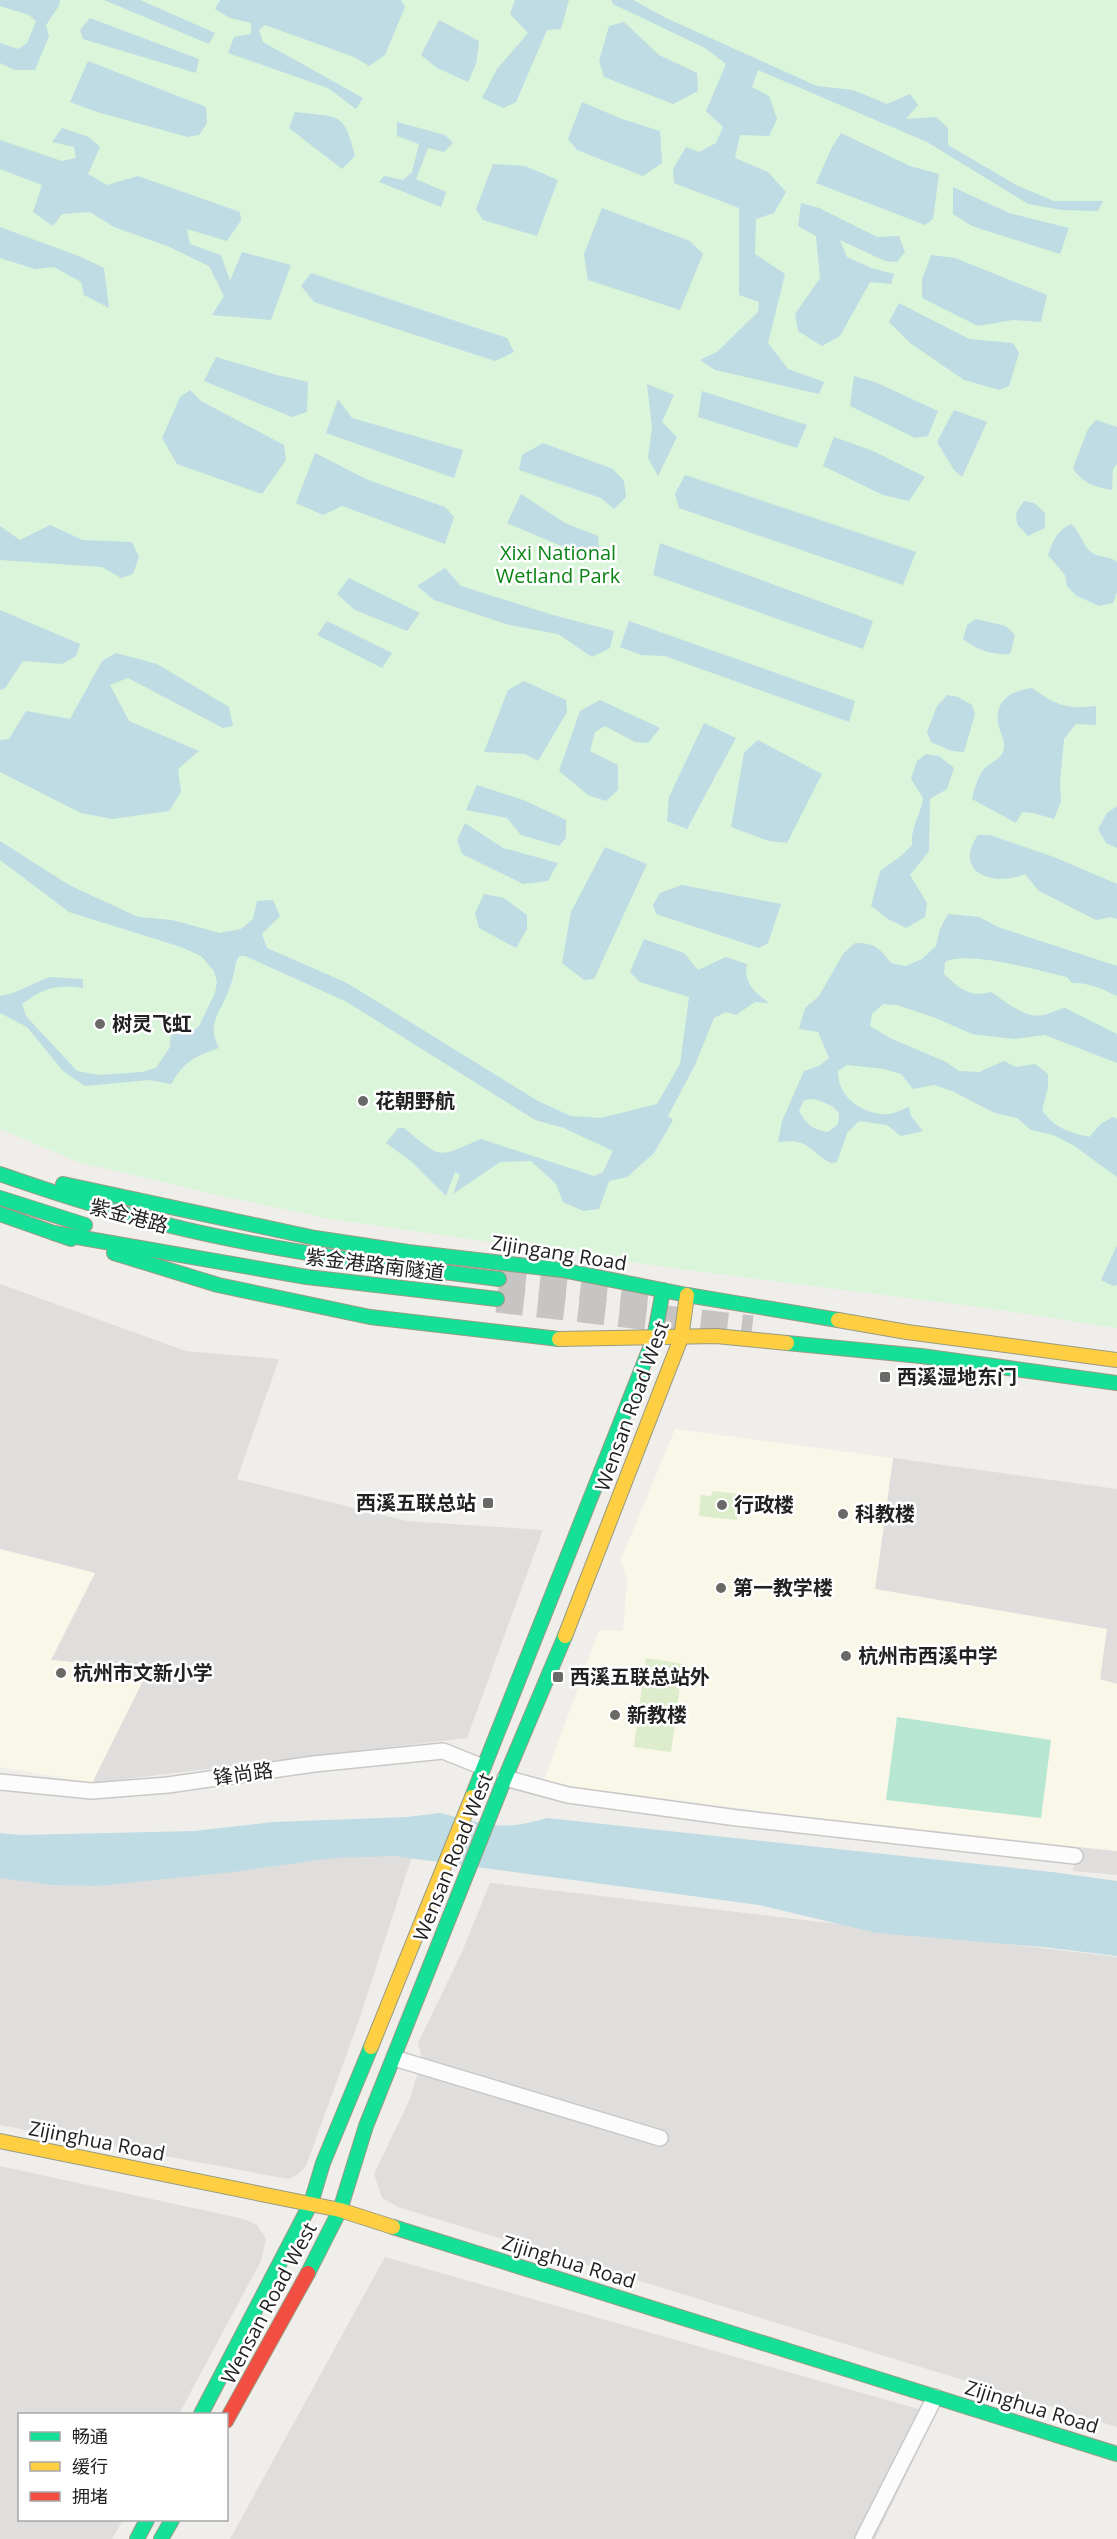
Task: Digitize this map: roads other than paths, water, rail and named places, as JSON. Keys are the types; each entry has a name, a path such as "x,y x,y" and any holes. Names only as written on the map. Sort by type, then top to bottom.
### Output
{"main road":[{"name":"Zijingang Road","path":"0,1162 70,1186 315,1238 408,1252 562,1270 687,1295 907,1332 1117,1360"},
{"name":"Zijingang Road","path":"0,1174 121,1212 256,1244 314,1256 499,1279"},
{"path":"70,1186 256,1244"},
{"name":"紫金港路","path":"0,1198 114,1233 249,1266"},
{"path":"0,1214 218,1285 370,1317 563,1339 716,1336 921,1356 1117,1383"},
{"path":"54,1233 249,1266"},
{"name":"紫金港路南隧道","path":"249,1266 354,1284 497,1299"},
{"name":"Wensan Road West","path":"202,2413 311,2203 323,2163 442,1873 654,1338 663,1290"},
{"name":"Wensan Road West","path":"228,2417 323,2247 340,2210 366,2126 505,1778 585,1588 681,1338 687,1295"},
{"name":"Zijinghua Road","path":"0,2141 340,2210 1117,2454"},
{"path":"137,2539 146,2521"},
{"path":"161,2539 171,2521"}],"street":[{"name":"锋尚路","path":"0,1782 92,1791 168,1785 314,1764 443,1750 483,1767"},
{"path":"505,1778 568,1795 737,1818 1075,1856"},
{"path":"394,2058 660,2138"},
{"path":"863,2539 935,2397"}],"water":[{"path":"0,0 60,0 59,6 46,25 49,36 35,70 15,70 0,63 0,43 18,49 27,43 36,21 29,15 0,6"},
{"path":"104,0 140,0 215,33 209,44"},
{"path":"220,0 401,0 405,7 385,55 369,66 354,57 265,25 259,30 263,42 363,98 356,109 328,88 228,53 234,37 251,34 251,23 230,18 215,9"},
{"path":"515,0 569,0 561,29 547,30 516,102 503,108 482,98 497,69 528,33 510,14"},
{"path":"611,0 633,0 666,18 817,86 853,90 887,104 910,94 918,105 906,119 936,117 948,128 948,145 1018,186 1054,201 1103,201 1098,211 1062,210 1028,204 927,142 758,70 752,87 769,96 777,119 769,136 740,135 735,158 768,172 786,192 774,213 756,219 755,254 785,274 768,343 788,369 824,382 819,394 715,370 700,360 717,352 758,312 759,302 739,295 739,208 674,183 673,169 686,147 699,152 716,143 723,127 706,111 726,64 705,48 613,4"},
{"path":"90,18 199,59 196,73 83,39 80,30"},
{"path":"439,20 479,41 476,64 468,82 437,68 421,55"},
{"path":"624,22 659,55 697,73 698,91 673,104 604,77 599,61 609,26"},
{"path":"88,61 206,107 207,123 199,135 188,137 97,112 70,102"},
{"path":"582,102 622,119 660,131 662,163 643,176 577,150 568,139"},
{"path":"295,112 330,116 343,123 355,156 342,169 289,128"},
{"path":"397,122 445,135 453,143 444,152 428,148 416,179 446,192 441,207 379,182 384,176 403,180 412,172 419,144 397,136"},
{"path":"62,128 89,137 100,147 88,174 107,185 138,176 240,212 241,220 227,241 187,229 190,244 221,255 230,281 242,252 291,265 271,320 212,315 224,296 209,266 167,246 114,227 90,212 62,214 53,226 33,212 42,185 0,169 0,140 62,161 76,158 74,147 52,142"},
{"path":"841,133 910,166 939,174 933,219 925,225 816,183"},
{"path":"493,164 525,166 558,180 537,236 483,220 476,209"},
{"path":"953,187 1009,213 1069,228 1060,254 972,226 953,214"},
{"path":"801,203 819,208 877,237 899,236 905,252 897,262 885,261 840,240 847,257 871,268 894,274 891,284 870,282 840,336 822,346 798,331 795,314 820,278 816,236 798,226"},
{"path":"602,208 690,241 703,254 680,310 588,280 584,254"},
{"path":"0,227 104,268 109,308 84,295 81,282 54,267 35,269 0,258"},
{"path":"931,255 955,258 1047,295 1041,322 1013,320 978,326 922,298 922,280"},
{"path":"311,273 507,338 514,352 495,361 314,302 301,286"},
{"path":"899,303 969,339 1013,343 1019,353 1009,386 1000,390 964,380 910,343 889,322"},
{"path":"216,357 308,382 307,412 292,417 204,381"},
{"path":"854,376 875,382 938,411 928,436 915,438 850,406"},
{"path":"647,384 674,395 662,422 677,437 658,476 648,458 652,427"},
{"path":"190,390 201,401 284,445 286,460 262,494 177,464 162,438 180,397"},
{"path":"702,391 807,425 797,448 698,417"},
{"path":"338,399 352,418 463,450 454,478 326,433"},
{"path":"954,410 987,422 962,477 954,470 937,442"},
{"path":"1096,420 1117,427 1117,464 1113,469 1112,490 1090,484 1073,468 1088,429"},
{"path":"834,437 873,451 925,477 909,501 883,495 823,466"},
{"path":"543,443 613,469 624,481 626,497 614,509 601,498 519,470 522,455"},
{"path":"315,453 368,480 445,507 454,517 445,544 342,506 323,515 296,503"},
{"path":"685,475 916,552 903,585 679,508 675,494"},
{"path":"521,494 565,523 598,536 599,551 592,559 507,523"},
{"path":"1024,501 1034,503 1045,513 1045,528 1028,536 1017,524 1016,513"},
{"path":"1071,524 1090,551 1117,562 1117,592 1113,603 1099,606 1077,596 1067,586 1065,575 1048,555 1056,536"},
{"path":"50,525 83,540 132,542 139,557 133,574 121,578 102,567 0,560 0,526 20,540"},
{"path":"660,543 873,621 863,649 653,575"},
{"path":"445,568 461,586 553,615 614,631 610,648 592,657 558,634 509,625 434,600 417,586"},
{"path":"349,578 420,613 407,631 355,610 337,594"},
{"path":"0,610 80,644 76,656 62,664 23,661 5,688 0,690"},
{"path":"976,619 1006,626 1015,635 1010,654 985,651 963,639 967,625"},
{"path":"327,621 392,653 382,668 317,635"},
{"path":"629,621 855,701 849,722 665,656 641,655 620,647"},
{"path":"116,653 157,664 229,707 233,726 223,728 128,678 110,685 129,721 199,751 178,769 181,792 169,811 112,819 81,813 0,772 0,740 9,739 26,711 70,719 102,661"},
{"path":"524,681 566,700 567,712 538,761 525,754 484,752 508,690"},
{"path":"1032,688 1062,705 1096,706 1096,725 1076,724 1064,739 1060,782 1061,801 1054,819 1022,812 1016,823 972,799 981,773 1001,756 1004,750 998,723 999,708 1002,702 1018,691"},
{"path":"947,695 958,697 972,705 975,714 964,752 952,751 931,742 927,732 937,706"},
{"path":"600,700 660,728 648,743 635,742 605,726 595,732 590,751 618,765 618,790 606,801 588,795 559,771 580,711"},
{"path":"704,723 736,738 687,829 667,821 669,797"},
{"path":"758,740 822,774 787,843 769,841 731,827 744,753"},
{"path":"926,754 939,756 954,768 947,789 930,799 929,851 910,875 927,903 925,917 906,928 888,919 871,906 880,871 912,845 913,832 923,798 911,779 917,761"},
{"path":"477,785 526,801 566,820 566,838 559,846 521,835 507,818 466,810"},
{"path":"1117,806 1117,848 1106,843 1098,829 1107,813"},
{"path":"465,823 503,848 558,863 548,881 523,884 462,854 457,840"},
{"path":"978,835 990,835 1054,857 1117,884 1117,919 1111,917 1096,920 1039,891 1025,874 1001,879 980,874 973,867 970,859 971,848"},
{"path":"0,841 69,885 138,917 172,920 220,933 241,929 253,919 257,901 273,900 280,916 262,934 267,948 347,983 538,1101 571,1116 601,1118 657,1104 680,1064 689,997 640,982 630,972 644,939 684,953 698,970 726,957 747,964 747,977 751,987 769,1003 755,1002 736,1015 726,1012 714,1018 695,1065 668,1116 673,1120 654,1153 627,1177 609,1181 599,1209 583,1211 563,1202 556,1184 531,1161 500,1162 453,1194 460,1175 455,1172 446,1196 412,1162 386,1143 398,1128 404,1128 426,1146 440,1153 455,1150 481,1139 594,1176 603,1172 613,1151 564,1128 535,1120 347,1002 245,956 239,956 236,962 229,990 214,1023 214,1034 219,1048 190,1061 171,1084 149,1080 85,1086 63,1071 27,1027 0,1013 0,996 13,993 49,977 83,979 83,988 51,988 22,1004 26,1016 77,1071 99,1075 142,1072 156,1068 170,1047 171,1030 191,1033 199,1026 215,993 217,982 214,971 201,956 181,947 69,912 0,860"},
{"path":"605,847 647,864 594,979 584,980 562,963 571,912"},
{"path":"682,885 781,904 768,943 759,948 656,914 653,905 660,893"},
{"path":"484,894 504,898 527,915 527,929 516,948 479,928 475,913"},
{"path":"948,914 979,917 998,927 1117,966 1117,996 1090,985 1072,983 1067,977 987,960 970,958 945,962 944,974 970,993 991,992 1022,1012 1036,1016 1065,1008 1117,1034 1117,1063 1045,1035 1014,1039 972,1034 936,1018 897,1005 883,1004 872,1014 870,1026 890,1038 946,1062 959,1071 979,1072 1004,1061 1016,1067 1035,1064 1048,1074 1048,1088 1042,1110 1057,1125 1089,1137 1101,1124 1112,1117 1117,1119 1117,1177 1073,1145 1053,1135 1031,1130 1017,1118 995,1113 952,1091 934,1085 913,1089 901,1074 884,1069 847,1065 838,1071 839,1081 847,1097 862,1108 881,1114 909,1107 911,1116 923,1131 901,1136 887,1125 859,1121 847,1133 837,1162 831,1163 803,1144 793,1141 778,1142 782,1121 804,1071 819,1066 829,1058 818,1032 799,1029 805,1008 819,996 843,954 855,943 867,944 883,953 891,963 906,966 922,959 936,946 940,929","holes":["815,1099 832,1106 839,1113 838,1124 828,1132 810,1126 799,1111 804,1100"]},
{"path":"1117,1245 1117,1285 1113,1286 1101,1280"},
{"path":"440,1813 493,1825 517,1825 547,1818 1052,1872 1117,1881 1117,1956 1043,1947 877,1933 759,1905 394,1856 333,1858 233,1872 97,1886 53,1885 0,1878 0,1833 21,1835 194,1831 273,1822 407,1817"}],"tunnel":[{"path":"499,1279 650,1296"},
{"path":"497,1299 752,1329"}],"place":[{"name":"树灵飞虹","path":"100,1024"},
{"name":"花朝野航","path":"363,1101"},
{"name":"西溪湿地东门","path":"885,1377"},
{"name":"西溪五联总站","path":"488,1503"},
{"name":"行政楼","path":"722,1505"},
{"name":"科教楼","path":"843,1514"},
{"name":"第一教学楼","path":"721,1588"},
{"name":"杭州市西溪中学","path":"846,1656"},
{"name":"杭州市文新小学","path":"61,1673"},
{"name":"西溪五联总站外","path":"558,1677"},
{"name":"新教楼","path":"615,1715"}],"park label":[{"name":"Xixi National Wetland Park","path":"558,564"}]}
